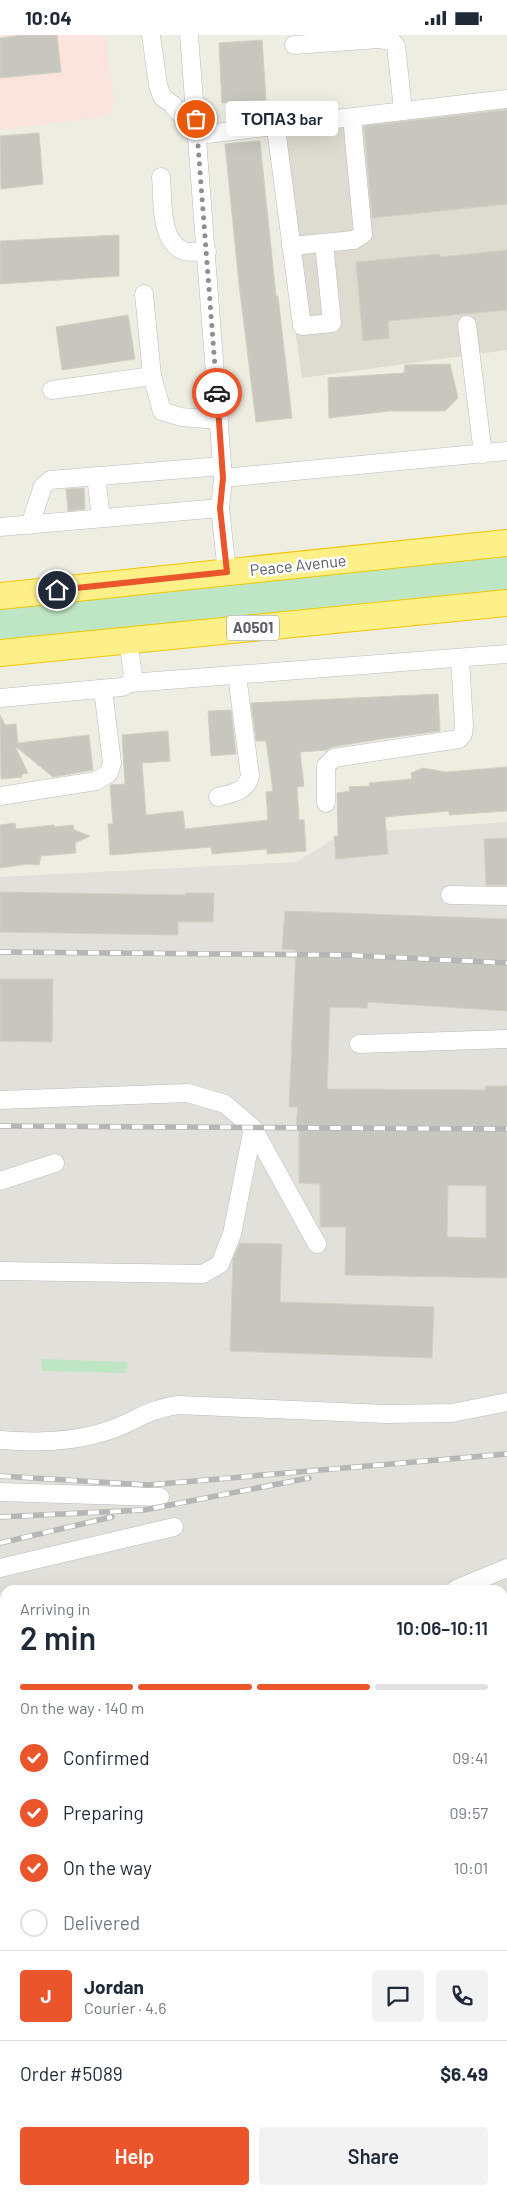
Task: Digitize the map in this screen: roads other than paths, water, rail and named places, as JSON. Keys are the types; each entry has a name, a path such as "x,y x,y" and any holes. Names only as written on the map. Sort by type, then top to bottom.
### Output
{"highway":[{"name":"Peace Avenue","path":"0,596 507,543"},
{"name":"A0501","path":"0,653 507,603"}],"street":[{"path":"151,35 158,85 162,97 172,104 198,135"},
{"path":"189,35 219,420 222,472 220,508 227,572"},
{"path":"294,45 379,39 392,41 396,46 402,110"},
{"path":"198,135 507,99"},
{"path":"291,246 354,240 363,234 352,118"},
{"path":"276,127 302,326 332,323 324,243"},
{"path":"161,177 165,230 174,245 184,251 207,251"},
{"path":"144,294 152,376 162,411 181,417 219,420"},
{"path":"467,325 483,454"},
{"path":"52,390 152,376"},
{"path":"30,525 43,486 50,480 96,476 222,472 507,451"},
{"path":"96,476 102,518"},
{"path":"0,527 220,508"},
{"path":"128,640 133,675 130,683"},
{"path":"0,698 122,687 130,683 507,654"},
{"path":"326,803 326,766 334,758 459,739 463,734 464,726 460,658"},
{"path":"218,797 242,790 246,787 250,776 237,675"},
{"path":"0,796 96,781 109,773 112,763 103,689"},
{"path":"450,895 507,896"},
{"path":"360,1044 507,1039"},
{"path":"0,1100 188,1093 225,1104 253,1128 317,1245"},
{"path":"0,1271 203,1273 220,1264 232,1234 253,1128"},
{"path":"0,1181 55,1163"},
{"path":"0,1440 25,1442 82,1438 111,1430 159,1408 178,1405 386,1414 443,1414 507,1402"},
{"path":"0,1492 160,1497"},
{"path":"0,1568 174,1527"},
{"path":"465,1585 507,1567"}],"railway":[{"path":"0,952 346,955 507,963"},
{"path":"0,1126 507,1129"},
{"path":"0,1476 148,1485 507,1454"},
{"path":"0,1517 144,1510 309,1478"},
{"path":"0,1543 112,1517"}],"place":[{"name":"ТОПАЗ bar","path":"196,119"}]}
